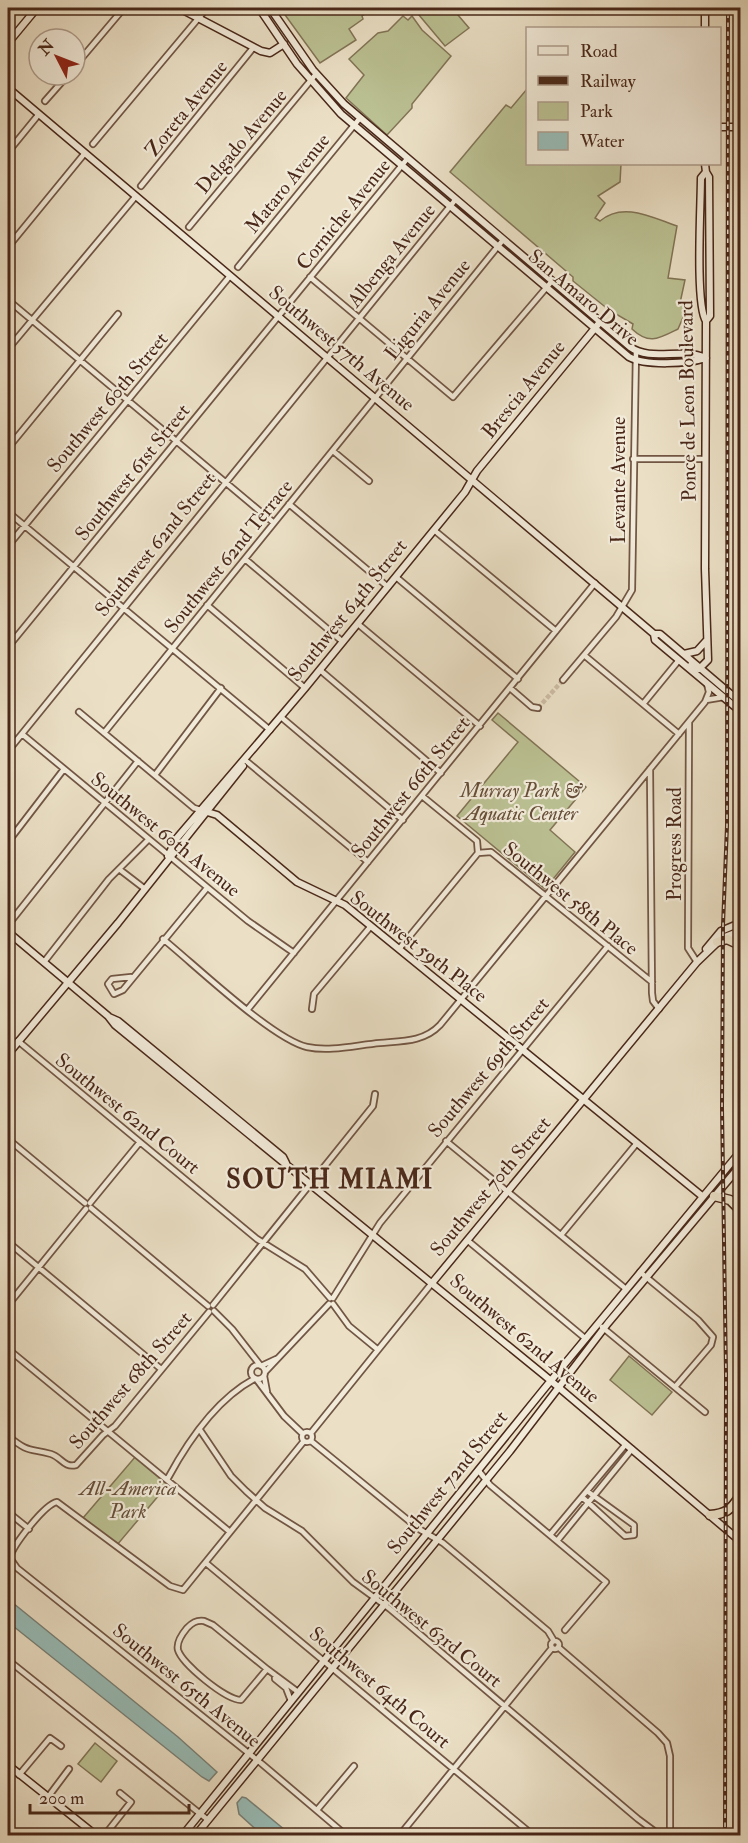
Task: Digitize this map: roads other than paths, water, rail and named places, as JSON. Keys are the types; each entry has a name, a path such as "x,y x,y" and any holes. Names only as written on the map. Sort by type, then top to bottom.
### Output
{"highway":[{"path":"717,942 733,940 741,945"},
{"path":"738,1836 741,1093"},
{"path":"714,1196 730,1200 739,1209"},
{"path":"710,1515 722,1514 730,1510 739,1497"}],"street":[{"path":"8,43 37,8"},
{"path":"87,52 124,8"},
{"path":"179,8 253,48 270,53 290,40"},
{"path":"93,144 207,8"},
{"name":"San Amaro Drive","path":"259,8 283,45 310,80 354,125 634,360 645,363 696,362 706,358"},
{"name":"San Amaro Drive","path":"270,8 290,40 316,74 360,118 636,351 696,354 706,358"},
{"path":"705,8 705,27"},
{"name":"Zoreta Avenue","path":"141,186 253,48"},
{"name":"Delgado Avenue","path":"189,227 316,74"},
{"path":"45,101 57,87"},
{"name":"Southwest 57th Avenue","path":"8,88 595,583 654,634 655,640 741,711"},
{"path":"8,152 39,114"},
{"name":"Mataro Avenue","path":"238,267 360,118"},
{"path":"721,126 741,127"},
{"path":"8,247 85,153"},
{"name":"Corniche Avenue","path":"279,316 407,159"},
{"name":"Ponce de Leon Boulevard","path":"701,669 708,660 705,459 706,321 710,316 709,177 705,165"},
{"path":"8,349 136,196"},
{"name":"Albenga Avenue","path":"327,357 456,199"},
{"name":"Liguria Avenue","path":"375,398 503,240"},
{"name":"Southwest 60th Street","path":"8,546 230,276"},
{"path":"310,277 453,397 552,281"},
{"path":"8,300 274,523"},
{"path":"8,448 118,314"},
{"name":"Southwest 61st Street","path":"8,647 279,316"},
{"name":"Brescia Avenue","path":"472,479 600,321"},
{"name":"Levante Avenue","path":"623,607 629,597 633,575 634,360 636,351"},
{"name":"Southwest 62nd Street","path":"8,751 327,357"},
{"name":"Southwest 62nd Terrace","path":"104,733 375,398"},
{"path":"333,451 369,481"},
{"path":"633,459 705,459"},
{"name":"Southwest 64th Street","path":"8,1054 144,889 168,856 175,842 234,780 245,760 465,492 472,479"},
{"path":"289,504 388,587"},
{"path":"8,512 270,730"},
{"path":"434,530 556,631"},
{"path":"245,560 343,642"},
{"path":"396,576 518,679"},
{"name":"Southwest 66th Street","path":"248,1009 595,583"},
{"path":"207,605 305,688"},
{"path":"563,680 623,607"},
{"path":"358,624 480,726"},
{"name":"Southwest 57th Avenue","path":"654,634 660,634 741,702"},
{"path":"684,654 697,651 707,639"},
{"path":"671,653 678,654 695,669 701,669"},
{"path":"584,654 679,734"},
{"path":"643,704 679,660"},
{"path":"320,670 441,773"},
{"path":"163,939 285,1038 312,1048 373,1044 427,1036 438,1028 689,722 706,700 709,692 707,684"},
{"path":"510,687 532,707 538,708"},
{"path":"155,774 221,688"},
{"path":"706,700 724,697"},
{"name":"Southwest 59th Place","path":"79,712 194,808 219,817 301,884 345,904 702,1196"},
{"path":"281,717 403,819"},
{"name":"Progress Road","path":"689,722 688,948 698,962"},
{"name":"Southwest 60th Avenue","path":"22,734 207,888 294,953"},
{"path":"245,760 368,862"},
{"path":"8,925 138,761"},
{"path":"8,842 64,769"},
{"path":"650,770 652,982 653,1001 659,1009"},
{"name":"Southwest 58th Place","path":"422,796 477,841 478,853 491,852 652,982"},
{"path":"44,962 109,879 148,840"},
{"path":"399,949 478,853"},
{"path":"119,870 144,889"},
{"path":"131,977 110,980 109,989 114,994 119,992 207,888"},
{"name":"Southwest 70th Street","path":"311,1433 357,1373 698,962 721,931 741,923"},
{"path":"312,1009 314,994 371,926"},
{"name":"Southwest 70th Street","path":"698,962 717,942 727,935 741,931"},
{"name":"Southwest 62nd Avenue","path":"8,932 108,1016 115,1025 560,1388 740,1540"},
{"name":"Southwest 69th Street","path":"265,1374 276,1359 302,1336 331,1301 373,1234 608,946"},
{"name":"Southwest 62nd Court","path":"18,1041 263,1242 305,1269 349,1326 377,1349"},
{"name":"Southwest 68th Street","path":"8,1436 29,1451 51,1454 72,1466 80,1462 116,1426 373,1106 375,1094"},
{"path":"8,1139 211,1308 232,1329 250,1355 261,1365 265,1374 267,1392"},
{"path":"447,1141 626,1288"},
{"path":"8,1305 140,1142"},
{"path":"561,1235 637,1143"},
{"name":"Southwest 72nd Street","path":"195,1836 436,1539 486,1481 560,1388 702,1196 740,1152"},
{"name":"Southwest 72nd Street","path":"182,1836 626,1288 643,1274 740,1166"},
{"path":"699,1213 704,1204 702,1196"},
{"path":"467,1240 586,1339"},
{"path":"8,1242 161,1369"},
{"path":"643,1274 713,1335 713,1341 675,1387"},
{"path":"597,1323 705,1412"},
{"path":"8,1349 231,1532"},
{"path":"8,1512 29,1529 45,1509 55,1502 66,1507 167,1584 180,1590 206,1563 304,1441 303,1434 284,1416 254,1376 250,1355"},
{"name":"Southwest 69th Street","path":"254,1376 261,1365 276,1359"},
{"path":"168,1478 218,1407 254,1376 265,1374"},
{"name":"Southwest 63rd Court","path":"200,1430 231,1476 256,1500 302,1531 373,1600 382,1605 661,1836"},
{"path":"303,1434 311,1433 311,1441"},
{"path":"304,1441 311,1441 547,1629 555,1648 658,1733 667,1743 670,1756 670,1836"},
{"path":"550,1535 626,1444"},
{"path":"557,1542 632,1449"},
{"path":"478,1470 486,1481 606,1582 565,1630"},
{"path":"582,1497 621,1530 626,1537 634,1535 635,1527 630,1522 587,1491"},
{"path":"621,1530 624,1524 630,1522"},
{"name":"Southwest 65th Avenue","path":"29,1529 14,1547 10,1558 26,1575 347,1836"},
{"name":"Southwest 64th Court","path":"206,1563 325,1659 534,1836"},
{"path":"267,1669 244,1698 234,1700 184,1661 178,1650 179,1642 194,1622 207,1622 298,1692"},
{"path":"399,1836 503,1705 555,1648"},
{"path":"8,1660 207,1820"},
{"path":"275,1675 274,1679 287,1689 291,1701"},
{"path":"19,1775 50,1737 61,1746"},
{"path":"8,1765 97,1836"},
{"path":"317,1810 354,1766"},
{"path":"48,1797 69,1768"},
{"path":"104,1836 131,1802 120,1793"}],"water":[{"path":"8,1599 178,1737 217,1772 209,1781 202,1777 8,1622"},
{"path":"242,1797 291,1835 262,1835 239,1814 237,1803"}],"tunnel":[{"path":"538,708 563,680"}],"railway":[{"path":"725,1836 726,1374 722,1108 723,925 727,826 728,8"}],"district":[{"name":"SOUTH MIAMI","path":"330,1179"}],"park label":[{"name":"Murray Park & Aquatic Center","path":"521,802"},
{"name":"All-America Park","path":"128,1500"}]}
